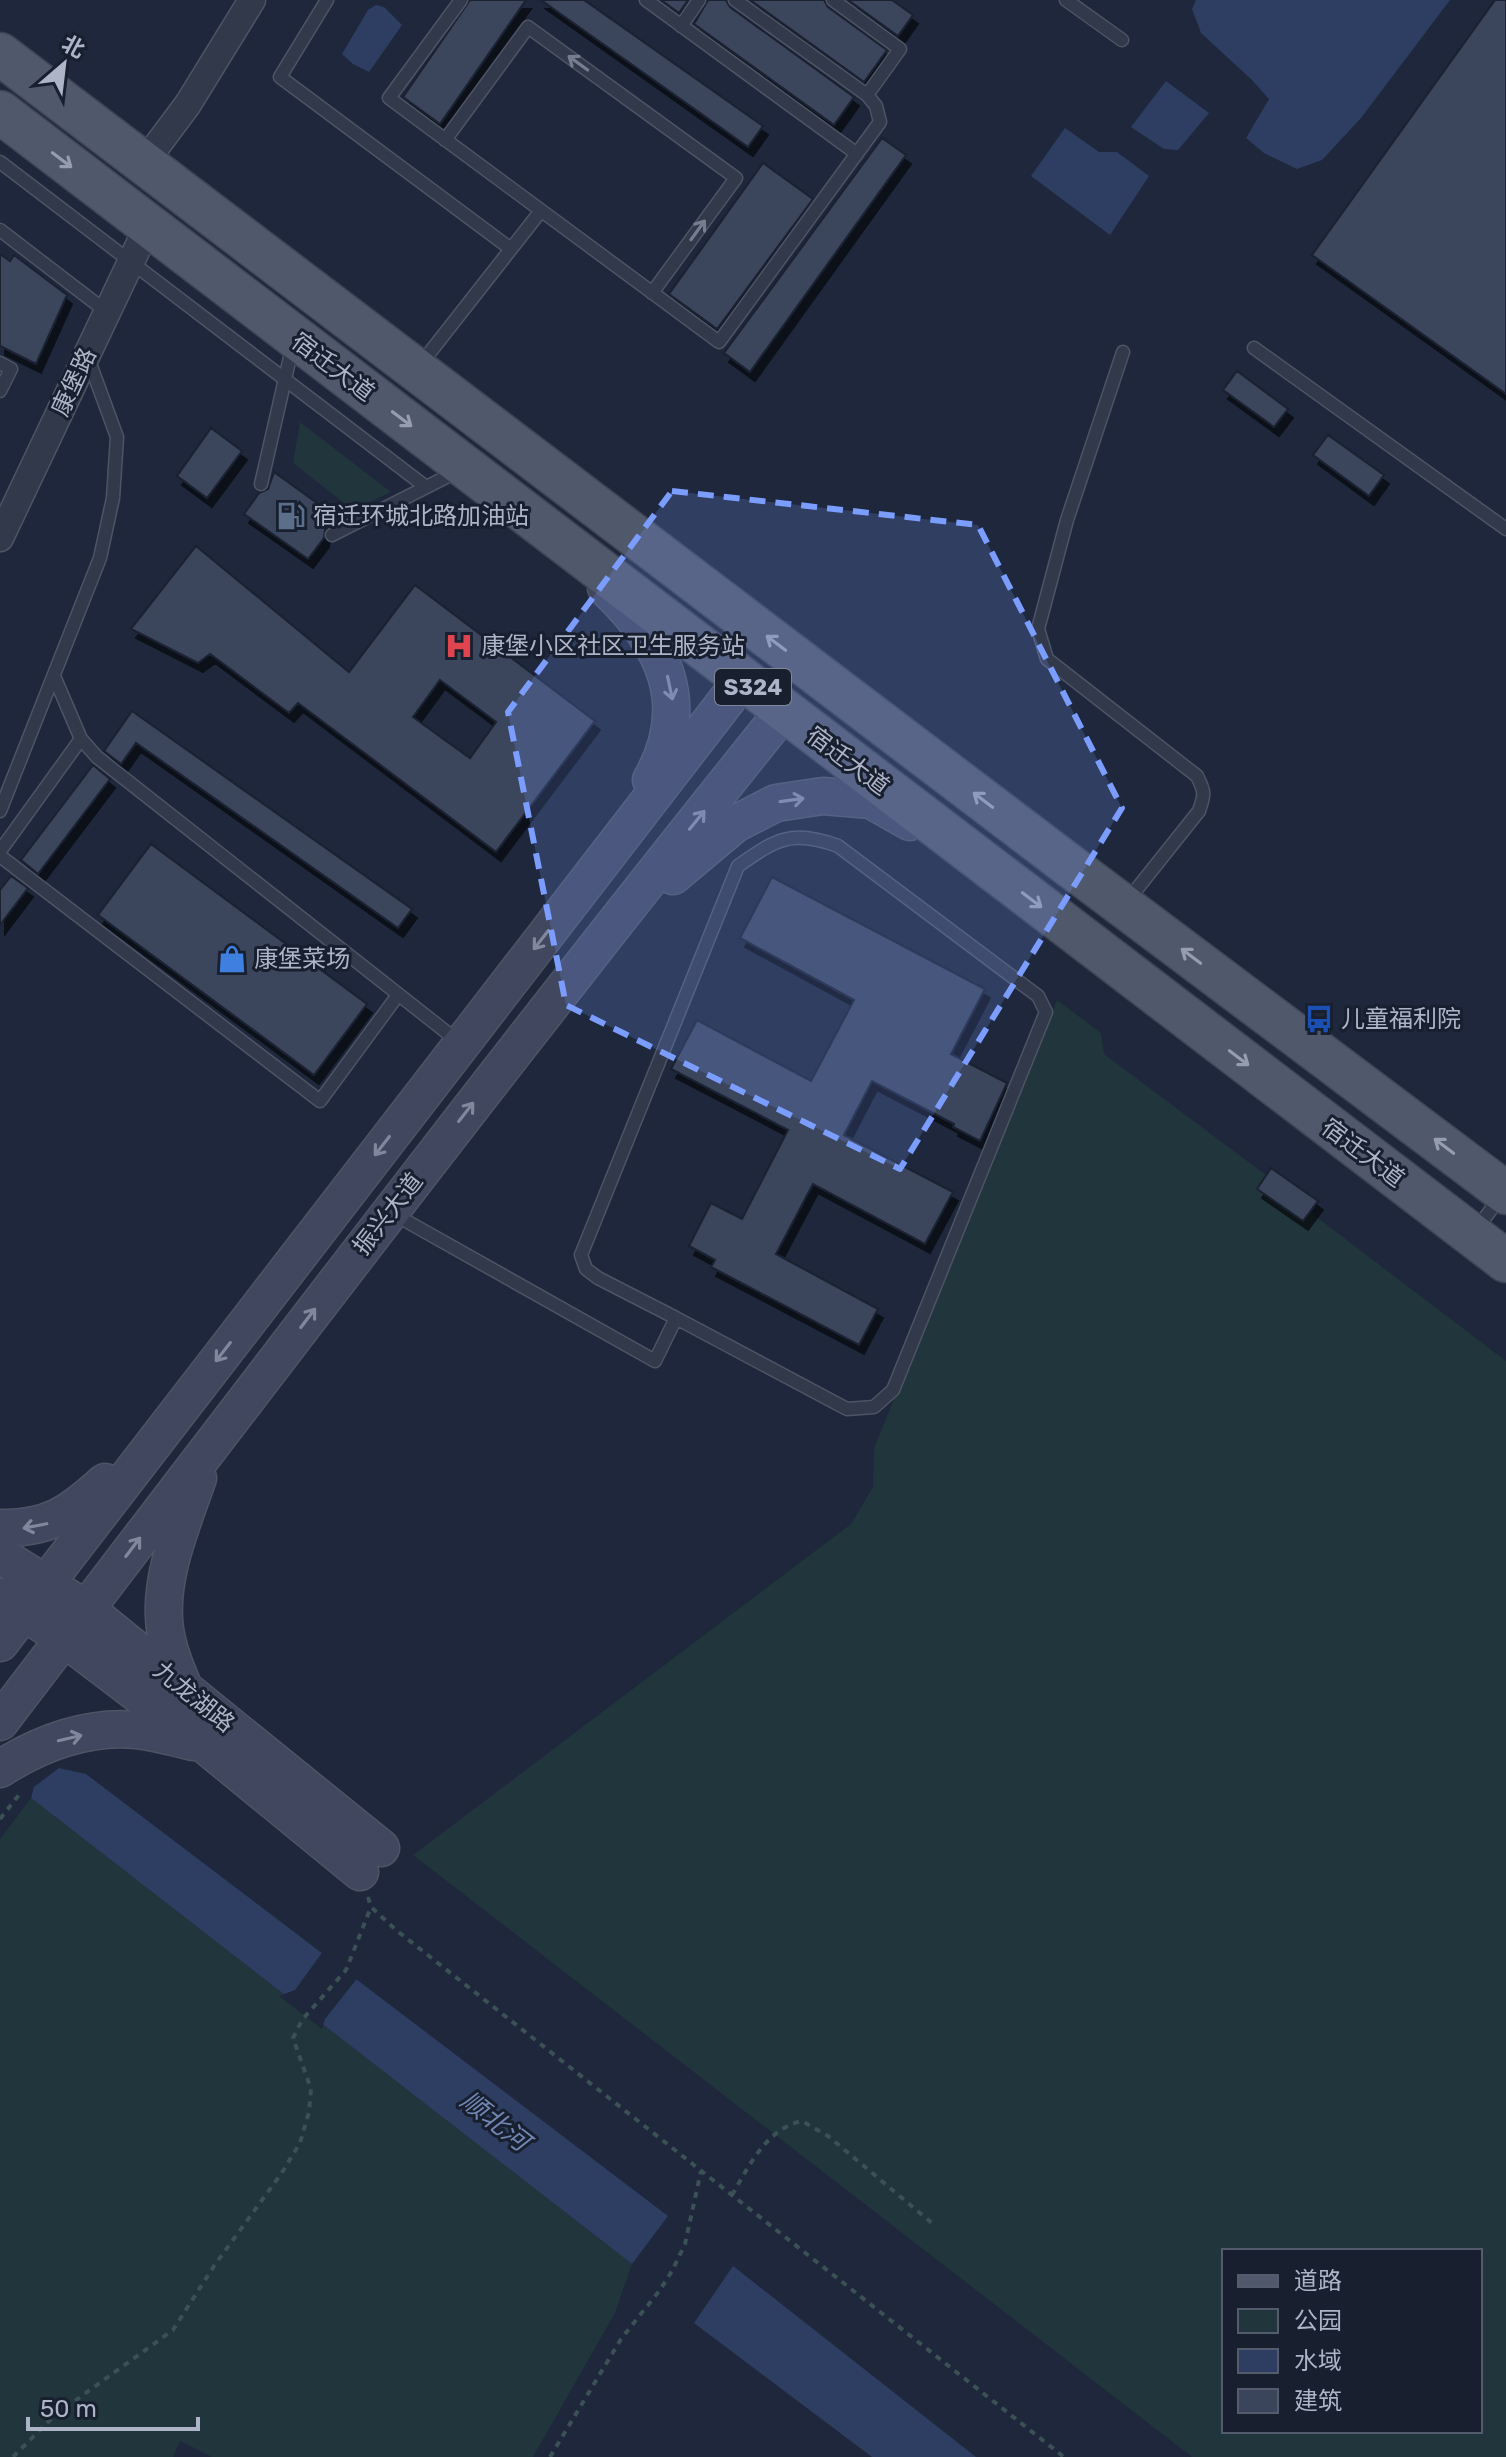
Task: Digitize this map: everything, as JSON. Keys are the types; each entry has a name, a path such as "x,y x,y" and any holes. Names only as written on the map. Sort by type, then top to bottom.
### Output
{"main road":[{"name":"宿迁大道","path":"0,54 1505,1191"},
{"name":"宿迁大道","path":"0,112 140,244 294,337 1506,1261"},
{"path":"535,521 615,596 654,644 667,672 673,701 666,749 653,777 567,907"},
{"name":"振兴大道","path":"0,1643 23,1597 163,1431 743,679"},
{"name":"振兴大道","path":"0,1722 389,1211 783,712"},
{"path":"597,944 735,824 776,803 823,796 871,800 986,865"},
{"path":"0,1528 20,1529 51,1522 77,1508 163,1431"},
{"path":"184,1688 170,1652 165,1627 165,1590 176,1544 208,1448"},
{"name":"九龙湖路","path":"0,1555 23,1597 64,1638 205,1745 370,1860"},
{"name":"九龙湖路","path":"23,1597 86,1609 184,1688 370,1860"},
{"path":"0,1769 27,1752 62,1739 103,1730 137,1730 205,1745"}],"street":[{"path":"144,163 188,104 252,0"},
{"name":"康堡路","path":"0,538 140,244"}],"lane":[{"path":"327,0 280,77 511,249"},
{"path":"461,0 389,98 719,342 880,122 876,106 867,95 735,0"},
{"path":"646,0 857,154"},
{"path":"681,26 699,0"},
{"path":"833,0 900,49 867,95"},
{"path":"1066,0 1122,40"},
{"path":"445,140 528,27 736,178 652,293"},
{"path":"0,162 140,244 285,379 426,487"},
{"path":"417,369 540,212"},
{"path":"0,230 107,312"},
{"path":"261,484 294,337"},
{"path":"1254,348 1506,529"},
{"path":"1123,352 1067,520 1038,629 1047,659 1197,776 1205,795 1199,811 1124,906"},
{"path":"0,811 100,558 113,498 117,437 87,355"},
{"path":"0,363 11,369 0,391"},
{"path":"332,535 465,467"},
{"path":"54,676 81,739 97,757 461,1044"},
{"path":"81,739 0,853 320,1101 398,995"},
{"path":"800,836 813,837 838,846 1038,996 1046,1012 893,1390 874,1407 847,1409 676,1318 598,1278 586,1269 581,1255 738,866 778,841 800,836"},
{"path":"1472,1235 1505,1191"},
{"path":"389,1211 655,1361 676,1318"}],"path":[{"path":"13,2457 54,2416 173,2330 300,2143 309,2112 311,2089 293,2038 302,2020 346,1970 371,1907 370,1860"},
{"path":"371,1907 396,1930 1064,2457"},
{"path":"732,2195 765,2144 790,2124 802,2121 828,2136 933,2224"},
{"path":"550,2457 621,2339 672,2271 685,2244 701,2171"}],"highlighted area":[{"path":"672,491 978,525 1122,808 900,1169 566,1005 508,712"}],"green space":[{"path":"300,422 391,492 353,510 293,463"},
{"path":"1057,1000 1101,1033 1104,1054 1266,1175 1257,1189 1303,1221 1310,1212 1506,1361 1506,2457 1192,2457 413,1855 851,1524 873,1487 874,1448"},
{"path":"31,1798 632,2264 615,2313 533,2457 212,2457 180,2441 173,2457 0,2457 0,1839"}],"water":[{"path":"1196,0 1450,0 1361,118 1322,160 1297,169 1264,153 1246,138 1269,99 1201,33 1192,9"},
{"path":"376,5 384,7 402,25 369,72 342,54 368,10"},
{"path":"1166,81 1209,113 1178,150 1164,149 1131,127"},
{"path":"1065,128 1099,152 1117,152 1149,176 1110,235 1031,176"},
{"name":"顺北河","path":"59,1768 86,1774 668,2216 632,2264 31,1798 34,1787"},
{"path":"733,2266 976,2457 872,2457 694,2323"}],"pier":[{"path":"324,1950 359,1976 325,2019 322,2029 279,1996 295,1990"}],"building":[{"path":"470,0 526,0 440,124 403,97"},
{"path":"541,0 584,0 763,126 748,147"},
{"path":"661,0 688,0 679,13"},
{"path":"708,0 726,0 730,7 854,97 834,125 694,24"},
{"path":"750,0 824,0 828,7 887,50 864,82"},
{"path":"848,0 892,0 913,15 898,36"},
{"path":"1495,0 1506,0 1506,394 1312,255"},
{"path":"882,138 906,155 750,372 724,353"},
{"path":"763,163 813,199 717,329 669,294"},
{"path":"0,254 10,261 14,255 67,295 36,364 0,346"},
{"path":"1237,371 1288,409 1274,427 1223,390"},
{"path":"211,428 242,451 207,498 177,476"},
{"path":"1328,435 1384,475 1369,496 1313,455"},
{"name":"宿迁环城北路加油站","path":"274,472 338,518 325,530 324,538 308,559 244,514 259,493 268,489"},
{"path":"196,546 349,672 415,585 595,721 496,852 298,703 289,713 210,654 198,663 131,629","holes":["440,680 496,722 470,758 413,717"]},
{"path":"132,711 412,909 398,928 136,743 121,764 104,751"},
{"path":"93,765 110,779 38,874 21,860"},
{"name":"康堡菜场","path":"151,844 367,1004 314,1075 98,915"},
{"path":"11,876 28,888 0,925 0,890"},
{"path":"772,877 985,989 951,1054 1007,1083 980,1141 872,1081 844,1135 953,1192 925,1244 813,1184 776,1254 878,1309 859,1345 711,1267 715,1260 689,1246 711,1203 742,1219 788,1130 671,1069 697,1020 811,1081 854,1000 740,938"},
{"path":"1271,1168 1318,1201 1303,1221 1257,1189"}],"place":[{"name":"宿迁环城北路加油站","path":"291,516"},
{"name":"康堡小区社区卫生服务站","path":"459,646"},
{"name":"康堡菜场","path":"232,959"},
{"name":"儿童福利院","path":"1319,1019"}]}
